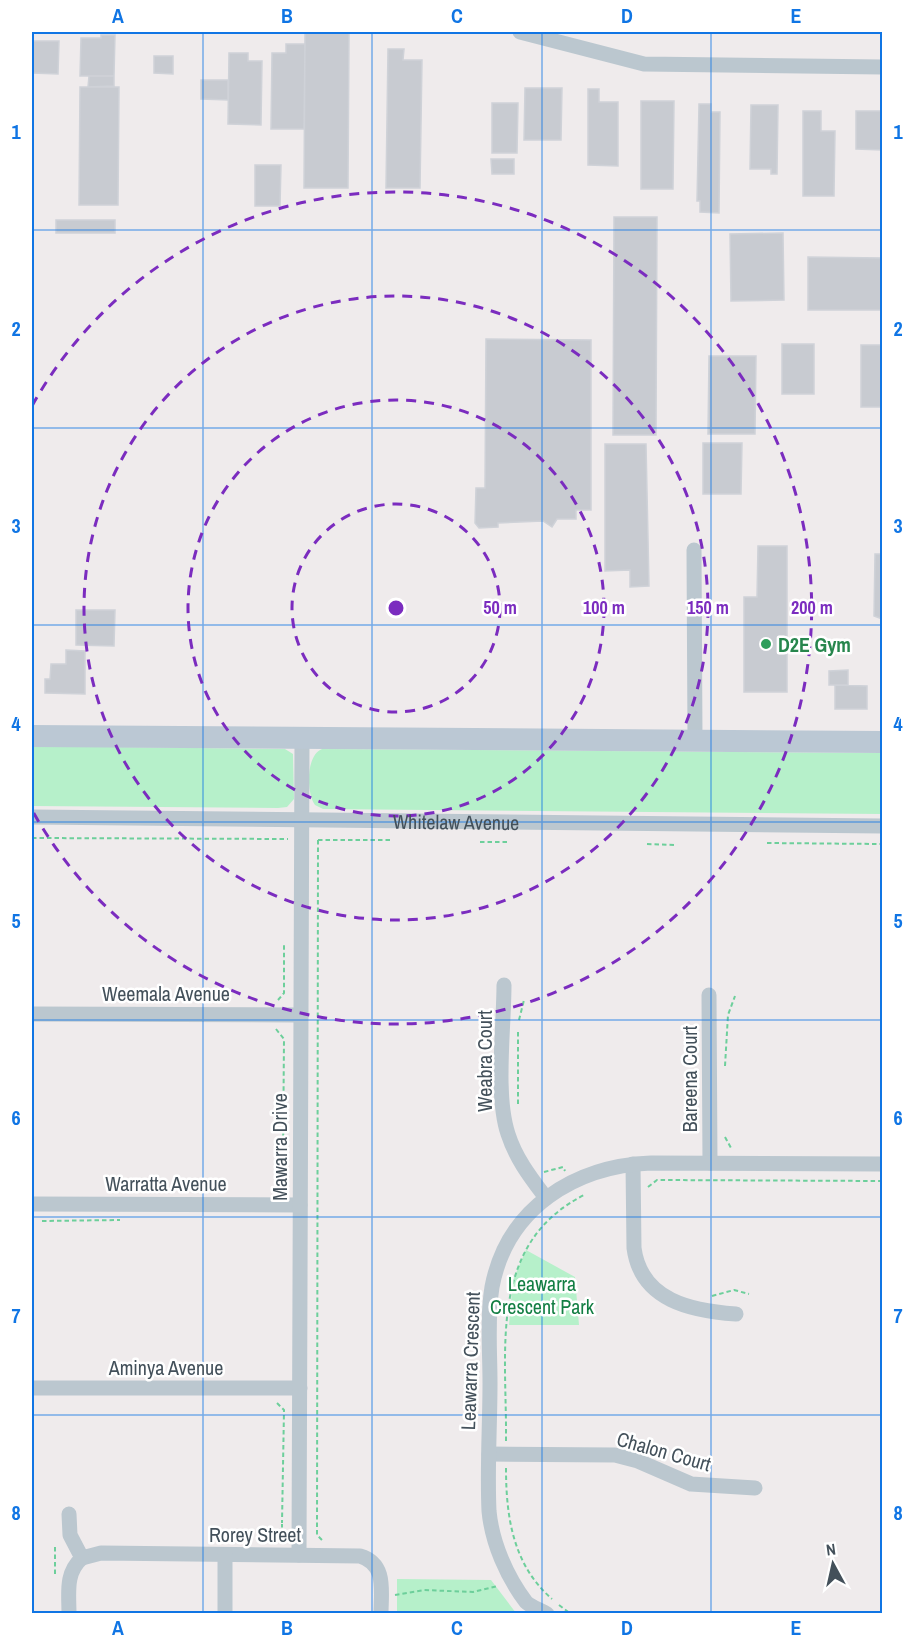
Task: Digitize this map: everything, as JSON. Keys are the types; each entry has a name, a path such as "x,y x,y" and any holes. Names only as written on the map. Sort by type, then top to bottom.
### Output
{"street":[{"path":"520,32 651,64 882,67"},
{"path":"694,550 695,740"},
{"path":"32,736 882,742"},
{"name":"Mawarra Drive","path":"299,1555 302,739"},
{"name":"Whitelaw Avenue","path":"32,818 882,826"},
{"name":"Weabra Court","path":"504,985 503,1100 506,1125 518,1158 546,1198"},
{"name":"Bareena Court","path":"710,995 710,1164"},
{"name":"Weemala Avenue","path":"32,1014 301,1015"},
{"path":"633,1164 641,1185 634,1248 636,1261 645,1276 664,1296 688,1308 736,1314"},
{"name":"Leawarra Crescent","path":"547,1614 528,1604 509,1573 498,1548 490,1519 490,1319 493,1286 499,1263 510,1240 528,1216 546,1198 570,1182 595,1171 633,1164 882,1164"},
{"name":"Warratta Avenue","path":"32,1204 300,1205"},
{"name":"Aminya Avenue","path":"32,1388 300,1388"},
{"name":"Chalon Court","path":"489,1454 615,1455 638,1461 691,1484 707,1487 755,1488"},
{"path":"69,1514 70,1535 82,1558 76,1564 69,1579 69,1614"},
{"name":"Rorey Street","path":"82,1558 98,1553 356,1556 370,1561 380,1574 381,1614"},
{"path":"225,1555 225,1614"}],"path":[{"path":"32,838 393,840"},
{"path":"318,840 316,1524 317,1534 325,1542"},
{"path":"480,842 510,842"},
{"path":"767,843 882,844"},
{"path":"646,844 677,845"},
{"path":"273,1001 281,998 284,993 284,945"},
{"path":"725,1073 728,1015 735,996"},
{"path":"518,1108 518,1023 524,1000"},
{"path":"271,1028 280,1031 284,1037 283,1160"},
{"path":"725,1128 725,1138 731,1148 728,1181"},
{"path":"538,1164 543,1172 563,1167 570,1182"},
{"path":"641,1185 657,1180 882,1181"},
{"path":"641,1185 651,1183"},
{"path":"571,1614 538,1585 522,1558 509,1522 506,1471 507,1312 514,1274 532,1238 547,1220 567,1204 590,1192"},
{"path":"42,1221 128,1220"},
{"path":"708,1296 734,1290 749,1294"},
{"path":"273,1401 282,1405 284,1410 282,1523"},
{"path":"506,1471 511,1470"},
{"path":"395,1595 424,1590 474,1592 498,1586"}],"green space":[{"path":"32,746 285,749 293,754 294,799 287,807 278,808 32,806"},
{"path":"322,749 882,753 882,814 323,809 315,805 309,783 313,758"},
{"name":"Leawarra Crescent Park","path":"526,1250 575,1277 579,1325 509,1325 513,1280"},
{"path":"397,1579 491,1580 516,1613 397,1613"}],"building":[{"path":"305,33 349,33 348,188 304,188"},
{"path":"101,35 115,35 114,76 80,76 81,38 101,38"},
{"path":"32,41 59,41 58,74 32,73"},
{"path":"286,44 305,44 304,129 271,129 272,53 286,53"},
{"path":"388,49 404,49 403,60 422,60 420,188 386,188"},
{"path":"229,53 248,53 248,61 262,61 261,125 228,124"},
{"path":"154,56 173,56 173,74 154,73"},
{"path":"89,76 114,76 114,86 88,87"},
{"path":"201,80 228,80 228,100 201,99"},
{"path":"80,87 119,87 118,205 79,205"},
{"path":"525,88 562,88 561,140 524,140"},
{"path":"588,89 599,89 599,102 618,102 618,166 588,165"},
{"path":"641,101 674,101 673,189 641,189"},
{"path":"492,103 518,103 517,153 492,153"},
{"path":"699,104 711,104 711,112 720,112 719,213 700,212 700,201 697,201"},
{"path":"751,105 778,105 777,174 771,174 771,169 750,169"},
{"path":"803,111 821,111 821,131 835,131 834,196 803,196"},
{"path":"856,111 882,111 882,150 856,149"},
{"path":"491,159 514,159 514,174 492,174"},
{"path":"255,165 281,165 280,206 255,206"},
{"path":"614,217 657,217 656,435 613,435"},
{"path":"56,220 115,220 115,233 56,233"},
{"path":"783,233 784,300 731,301 730,234"},
{"path":"808,257 882,258 882,310 808,310"},
{"path":"486,339 591,340 591,510 576,510 576,519 557,519 552,527 543,521 498,523 498,527 479,528 475,523 476,488 485,488"},
{"path":"782,344 814,344 814,394 782,394"},
{"path":"861,345 882,345 882,407 861,407"},
{"path":"709,356 756,356 755,434 708,434"},
{"path":"703,443 742,443 741,494 703,494"},
{"path":"605,444 646,444 649,586 630,587 630,570 605,571"},
{"name":"D2E Gym","path":"758,546 787,546 787,692 744,692 744,597 757,597"},
{"path":"875,554 882,554 882,619 874,616"},
{"path":"76,610 115,610 114,646 76,645"},
{"path":"66,650 85,651 85,694 45,693 45,679 50,679 51,664 66,664"},
{"path":"848,670 848,685 829,685 829,671"},
{"path":"835,685 867,686 867,709 835,709"}],"place":[{"name":"D2E Gym","path":"766,644"}]}
